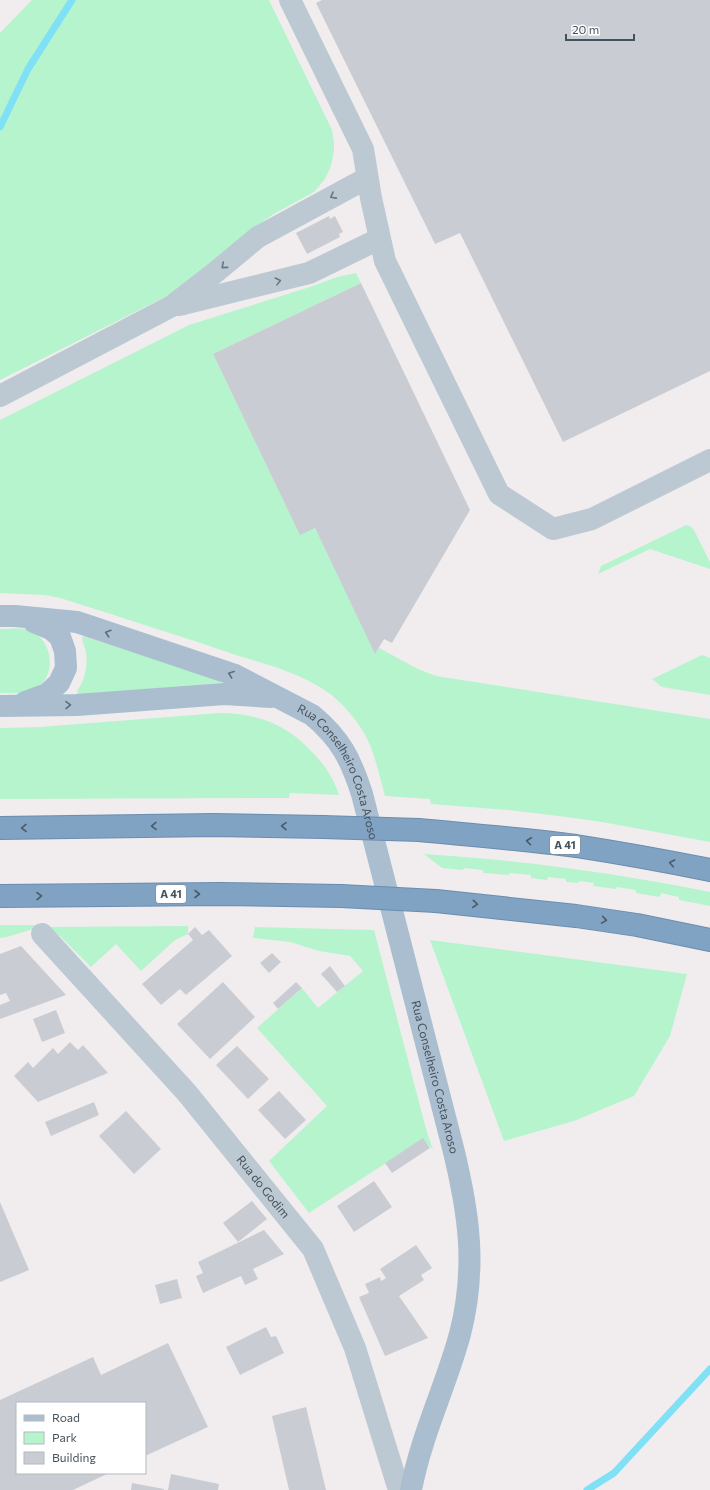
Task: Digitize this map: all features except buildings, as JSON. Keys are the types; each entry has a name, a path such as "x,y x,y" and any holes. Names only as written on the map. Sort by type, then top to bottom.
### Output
{"highway":[{"name":"A 41","path":"0,828 214,825 419,830 575,846 710,870"},
{"name":"A 41","path":"0,896 205,894 341,896 436,901 576,916 637,925 710,940"}],"main road":[{"name":"Rua Conselheiro Costa Aroso","path":"8,616 77,622 235,675 301,708 323,724 340,743 353,767 362,794 464,1193 470,1238 468,1290 463,1320 425,1435 411,1490"},
{"name":"Rua Conselheiro Costa Aroso","path":"7,706 47,694 59,683 66,668 65,651 60,637 51,629 8,616"},
{"name":"Rua Conselheiro Costa Aroso","path":"7,706 76,705 224,694 278,697"}],"street":[{"path":"290,0 363,149 367,178 379,239 385,261 499,494 553,529 592,519 710,460"},
{"path":"0,396 172,306 217,272 258,237 367,178"},
{"path":"172,306 309,273 379,239"},
{"name":"Rua do Godim","path":"42,934 187,1093 313,1249 355,1348 398,1490"}],"green space":[{"path":"32,0 269,0 332,130 334,151 331,166 325,179 314,192 272,215 167,296 0,380 0,33"},
{"path":"356,273 361,283 213,354 300,534 315,528 375,653 379,648 418,669 436,676 710,719 710,842 602,822 508,810 431,804 430,799 385,796 372,750 359,725 338,701 313,683 292,673 269,665 60,598 45,595 0,593 0,420 189,325 337,277"},
{"path":"686,525 690,526 694,530 710,562 710,569 650,549 598,574 601,566"},
{"path":"0,629 25,629 35,633 47,648 50,658 46,678 40,685 31,691 20,693 0,693"},
{"path":"83,636 221,681 221,683 78,695 77,691 84,678 87,657"},
{"path":"702,655 710,658 710,695 662,687 652,679"},
{"path":"219,713 247,715 260,718 294,736 323,764 332,778 339,795 290,793 289,798 0,799 0,728 40,727"},
{"path":"424,854 568,868 675,885 710,892 710,906 679,900 679,897 661,893 660,897 636,893 636,890 617,887 616,889 593,886 594,883 579,881 578,883 566,882 566,879 548,877 547,880 531,878 531,875 483,873 483,870 442,868"},
{"path":"0,925 40,925 40,927 0,938"},
{"path":"188,926 188,934 175,940 141,971 116,944 91,967 60,936 40,927"},
{"path":"255,927 374,930 426,1129 433,1150 423,1139 309,1213 269,1161 327,1106 257,1028 302,988 318,1008 363,971 350,956 319,951 290,942 253,938"},
{"path":"430,940 687,974 670,1036 634,1096 574,1121 504,1141"}],"waterway":[{"path":"0,127 28,69 72,0"},
{"path":"587,1490 614,1473 710,1369"}]}
